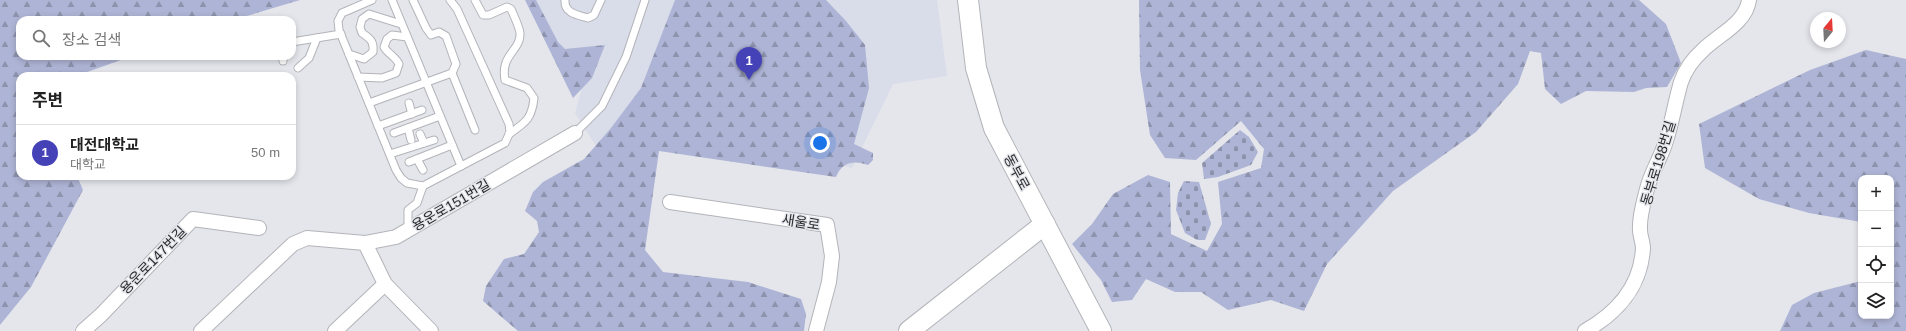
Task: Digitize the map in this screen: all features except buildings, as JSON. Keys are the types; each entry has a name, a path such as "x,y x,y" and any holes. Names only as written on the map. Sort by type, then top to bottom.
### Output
{"main road":[{"name":"동부로","path":"968,0 976,68 994,128 1101,331"},
{"path":"910,331 1045,224"}],"street":[{"name":"동부로198번길","path":"1585,331 1608,315 1625,298 1640,271 1643,246 1640,230 1648,186 1665,143 1682,81 1690,65 1702,50 1734,25 1748,6 1749,0"},
{"name":"용운로151번길","path":"201,331 293,244 307,238 365,243 396,237 575,133"},
{"name":"새울로","path":"670,202 827,225 832,256 829,282 816,331"},
{"name":"용운로147번길","path":"83,331 101,315 192,219 259,228"},
{"path":"365,243 385,284 431,331"},
{"path":"335,331 385,284"}],"lane":[{"path":"372,0 342,13 338,21 341,34 400,178 407,183 423,186 505,143 509,134 509,124 457,9 450,0"},
{"path":"392,0 461,166"},
{"path":"369,103 452,73 456,64 446,36 439,32 432,35 426,28 413,0"},
{"path":"475,0 483,15 489,15 507,7 511,9 520,33 518,43 508,56 503,69 505,80 528,88 534,98 533,112 523,124 509,134"},
{"path":"565,0 565,5 569,12 588,18 594,15 601,0"},
{"name":"용운로151번길","path":"575,133 602,106 626,57 645,0"},
{"path":"349,54 364,59 373,52 374,44 371,38 362,33 360,27 362,19 369,14 401,24"},
{"path":"296,41 341,34"},
{"path":"358,77 382,78 396,73 399,64 397,59 388,53 384,46 387,39 392,35 407,37"},
{"path":"298,68 309,58 317,38"},
{"path":"452,73 475,130"},
{"path":"409,103 412,114"},
{"path":"378,126 422,110"},
{"path":"394,133 440,116"},
{"path":"408,128 411,140"},
{"path":"420,134 424,143"},
{"path":"390,154 434,140"},
{"path":"409,162 452,145"},
{"path":"417,158 423,170"},
{"path":"408,230 408,210 417,203 423,186"}],"shaded area":[{"path":"533,0 937,0 947,76 893,84 852,168 694,128 598,149 575,113 582,88"}],"green space":[{"path":"0,0 300,0 246,16 16,16 16,60 121,60 87,72 16,72 16,180 79,180 83,190 31,287 0,325"},
{"path":"525,0 536,0 558,42 565,49 605,45 592,78 573,98"},
{"path":"675,0 826,0 846,21 865,45 869,88 854,144 873,153 873,160 868,165 863,163 853,163 845,165 836,177 659,151 645,250 663,272 748,282 801,299 806,314 804,331 518,331 483,301 486,286 504,259 524,254 539,232 537,221 525,211 533,192 543,182 584,159 611,128 641,88"},
{"path":"1139,0 1639,0 1666,24 1681,63 1667,87 1646,88 1634,92 1586,91 1561,104 1545,89 1541,53 1530,51 1518,84 1476,132 1393,191 1327,264 1304,311 1271,300 1228,310 1201,292 1175,292 1146,279 1132,300 1112,302 1101,280 1072,244 1092,224 1113,194 1148,175 1170,182 1171,234 1207,251 1222,224 1218,182 1261,168 1264,149 1241,121 1196,160 1165,158 1150,135 1140,70"},
{"path":"1866,50 1906,59 1906,331 1780,331 1792,305 1814,293 1858,282 1858,319 1894,319 1894,175 1858,175 1858,221 1809,213 1759,199 1705,168 1699,124 1810,70"},
{"path":"1240,130 1249,137 1258,152 1251,165 1218,177 1204,179 1202,163"},
{"path":"1184,181 1199,182 1211,224 1205,240 1197,240 1185,233 1176,210 1178,193"}],"place":[{"name":"대전대학교","path":"749,80"}]}
